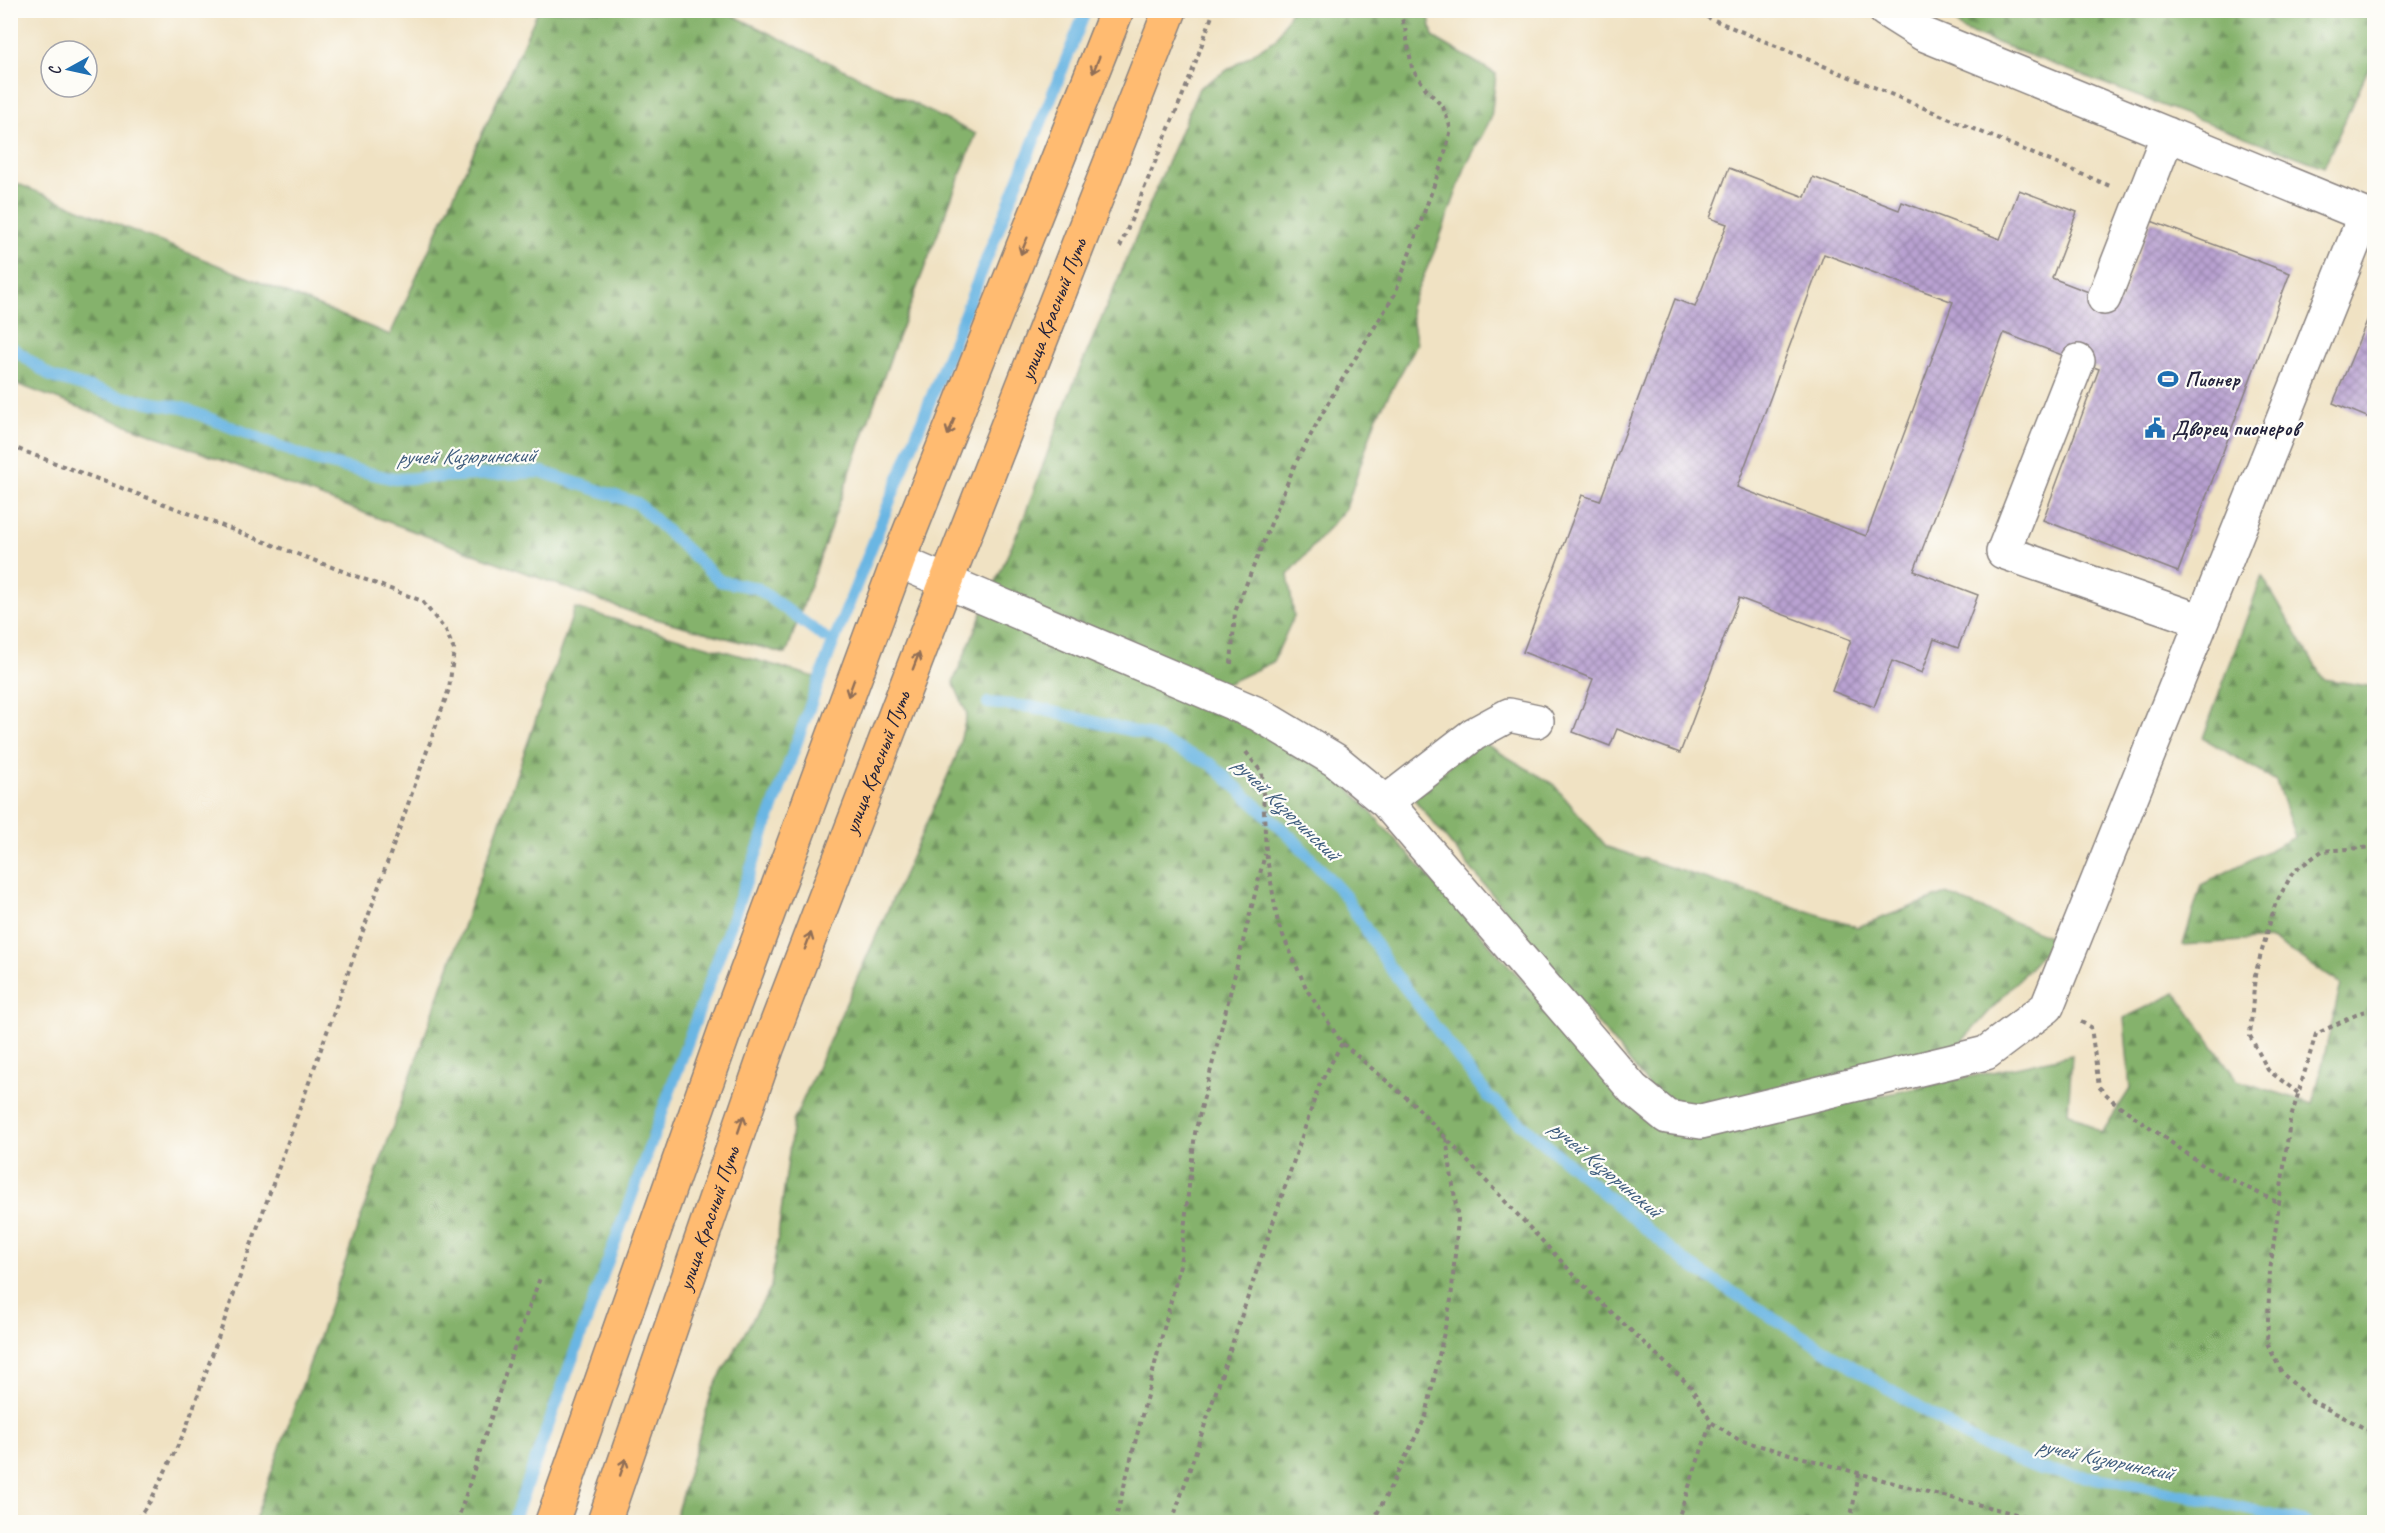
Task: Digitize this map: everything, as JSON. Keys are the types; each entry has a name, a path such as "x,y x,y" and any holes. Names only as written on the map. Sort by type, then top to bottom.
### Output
{"main road":[{"path":"552,1522 725,1030 898,561 1117,10"},
{"name":"улица Красный Путь","path":"604,1522 768,1046 946,580 1170,10"}],"lane":[{"path":"898,561 1258,714 1335,760 1386,802 1634,1089 1667,1117 1701,1122 1986,1053 2047,1007 2365,215 1923,34 1885,10"},
{"path":"2104,298 2168,134"},
{"path":"2078,362 2003,552 2202,621"},
{"path":"1386,802 1474,734 1509,715 1537,721"}],"path":[{"path":"1690,10 2142,200"},
{"path":"10,446 422,601 446,631 454,650 449,689 185,1431 151,1500 135,1522"},
{"path":"2298,1094 2268,1070 2250,1036 2255,975 2275,905 2293,872 2322,850 2374,847"},
{"path":"1115,1522 1180,1265 1195,1133 1266,852"},
{"path":"2047,1007 2091,1026 2100,1087 2113,1101 2207,1168 2279,1203"},
{"path":"2374,1010 2362,1012 2316,1034 2290,1121 2270,1271 2267,1343 2282,1373 2312,1401 2374,1433"},
{"path":"1172,1522 1319,1086 1342,1043"},
{"path":"1373,1522 1426,1416 1451,1300 1458,1219 1446,1138"},
{"path":"457,1522 510,1359 540,1278"},
{"path":"1677,1522 1711,1422"},
{"path":"1850,1522 1859,1473"}],"green space":[{"path":"538,11 724,11 976,134 895,345 786,654 634,613 11,382 11,181 390,335"},
{"path":"1291,11 1432,11 1429,17 1433,37 1496,74 1491,118 1465,168 1438,243 1410,307 1417,344 1376,418 1346,508 1288,575 1294,616 1273,662 1224,685 992,590 1023,520 1068,397 1199,88 1276,39"},
{"path":"1945,11 2374,11 2374,56 2324,167 1963,30"},
{"path":"2262,576 2323,679 2374,687 2374,1522 674,1522 713,1388 771,1287 793,1122 956,757 967,714 953,682 985,606 1247,715 1349,788 1641,1112 1695,1135 2072,1055 2068,1112 2102,1133 2130,1089 2124,1018 2176,993 2237,1080 2313,1104 2341,984 2272,939 2183,945 2201,885 2295,837 2276,781 2203,738"},
{"path":"575,608 815,677 508,1522 254,1522"},
{"path":"1477,739 1553,784 1607,847 1857,927 1946,894 2056,939 1952,1052 1706,1109 1659,1098 1414,799"}],"building":[{"name":"Дворец пионеров","path":"1729,168 1805,197 1813,177 1899,210 1902,202 2000,239 2019,190 2077,212 2052,278 2120,304 2151,221 2290,273 2178,572 2043,520 2099,369 2004,333 1914,571 1978,595 1958,648 1934,639 1922,673 1892,661 1874,707 1832,691 1851,640 1739,598 1680,753 1617,729 1610,746 1573,732 1593,679 1523,652 1582,495 1600,501 1675,299 1695,307 1727,224 1710,218","holes":["1824,254 1953,302 1866,536 1737,487"]},
{"path":"2374,304 2374,420 2333,403"}],"waterway":[{"path":"513,1522 830,651 1086,10"},
{"name":"ручей Кизюринский","path":"10,346 52,377 121,397 183,408 314,460 394,479 542,472 637,503 720,581 757,588 824,637"},
{"name":"ручей Кизюринский","path":"988,703 1032,707 1145,734 1211,764 1295,841 1346,897 1388,965 1488,1096 1687,1263 1781,1323 1979,1444 2040,1469 2137,1485 2305,1522"}],"place":[{"name":"Пионер","path":"2168,379"},
{"name":"Дворец пионеров","path":"2155,428"}]}
